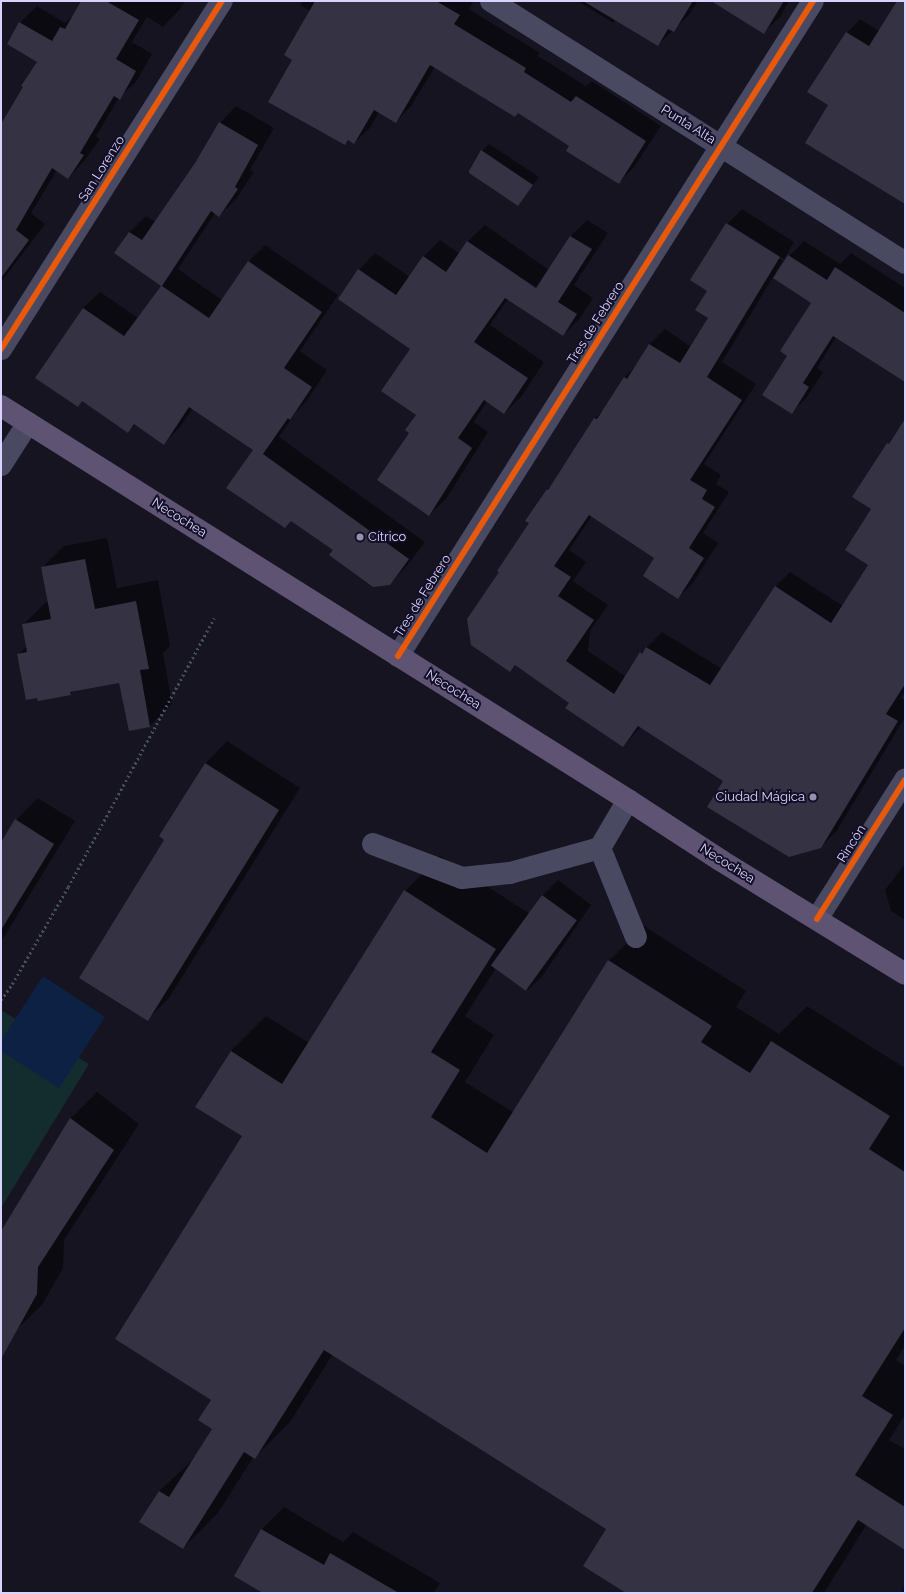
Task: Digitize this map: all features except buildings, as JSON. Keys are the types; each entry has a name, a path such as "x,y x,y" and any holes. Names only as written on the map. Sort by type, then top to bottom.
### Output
{"main road":[{"name":"Necochea","path":"1,406 628,800 720,860 905,974"}],"street":[{"name":"San Lorenzo","path":"1,349 222,1"},
{"name":"Punta Alta","path":"491,1 905,263"},
{"name":"Tres de Febrero","path":"398,656 813,1"},
{"path":"1,465 28,423"},
{"name":"Rincón","path":"817,919 905,780"},
{"path":"373,844 462,878 510,873 600,848 628,800"},
{"path":"600,848 636,937"}],"path":[{"path":"1,1000 12,984 68,887 214,618"}],"green space":[{"path":"1,1010 89,1064 1,1208"}],"water":[{"path":"43,976 105,1017 59,1088 1,1051 1,1041"}],"cycle path":[{"path":"1,349 222,1"},
{"path":"398,656 813,1"},
{"path":"817,919 905,780"}],"place":[{"name":"Cítrico","path":"360,537"},
{"name":"Ciudad Mágica","path":"813,797"}]}
